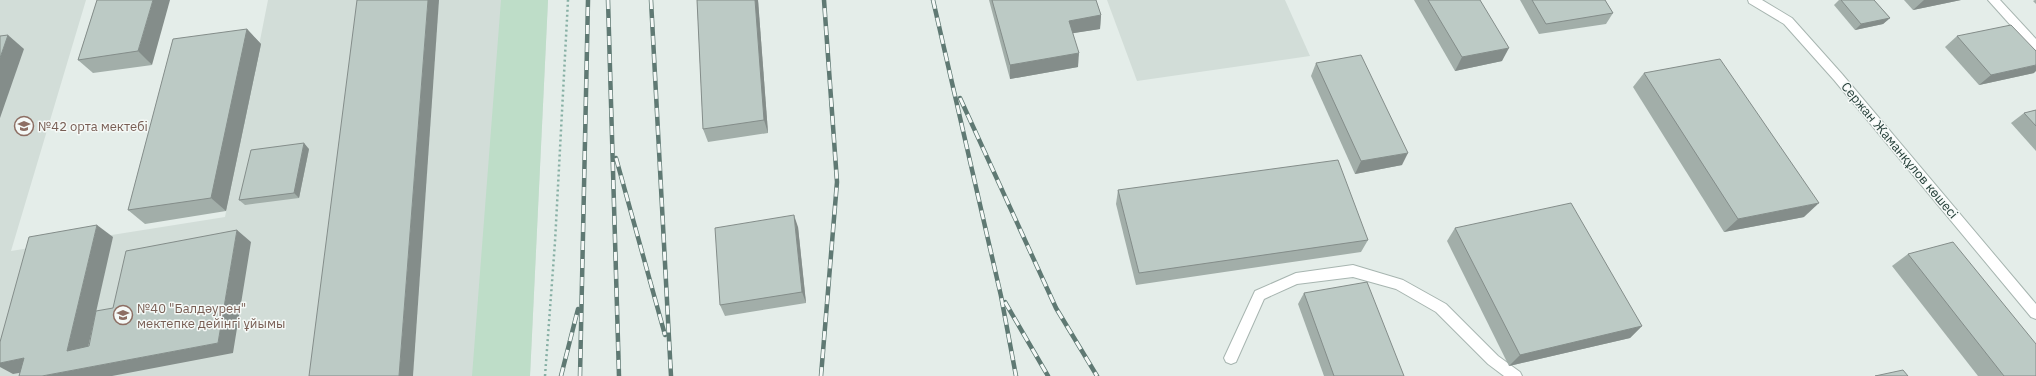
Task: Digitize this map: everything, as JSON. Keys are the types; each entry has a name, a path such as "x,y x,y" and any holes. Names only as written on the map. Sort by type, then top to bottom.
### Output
{"street":[{"name":"Сержан Жаманқұлов көшесі","path":"1753,0 1788,21 1844,83 2036,313"},
{"path":"1993,0 2036,46"},
{"path":"1231,358 1259,295 1296,279 1353,271 1399,284 1441,308 1493,360 1515,376"}],"path":[{"path":"545,376 556,232 568,0"}],"shaded area":[{"path":"0,0 86,0 11,251 225,217 268,0 548,0 530,376 0,376"},
{"path":"1107,0 1285,0 1310,56 1137,81"}],"green space":[{"path":"501,0 548,0 530,376 472,376"}],"building":[{"path":"97,0 153,0 138,51 78,60"},
{"path":"357,0 428,0 399,376 309,376"},
{"path":"697,0 755,0 764,120 703,129"},
{"path":"992,0 1096,0 1101,15 1069,21 1079,53 1010,65"},
{"path":"1428,0 1480,0 1509,48 1462,57"},
{"path":"1532,0 1605,0 1613,13 1546,24"},
{"path":"1841,0 1874,0 1890,18 1861,24"},
{"path":"2011,25 2036,51 2036,65 1991,75 1957,36"},
{"path":"247,29 211,198 128,210 173,39"},
{"path":"8,35 0,58 0,36"},
{"path":"1361,55 1408,153 1361,161 1316,63"},
{"path":"1720,59 1819,203 1738,219 1644,73"},
{"path":"2036,110 2036,126 2024,113"},
{"path":"304,143 294,193 239,200 251,150"},
{"path":"1338,160 1368,240 1139,273 1118,190"},
{"path":"1571,203 1642,326 1520,355 1455,228"},
{"path":"794,215 802,292 720,305 715,228"},
{"name":"№40 \"Балдәурен\" мектепке дейінгі ұйымы","path":"97,225 67,351 89,346 96,311 113,308 126,251 237,230 218,343 42,376 19,376 24,358 0,363 0,342 29,237"},
{"path":"1953,242 2036,344 2036,376 2004,376 1908,254"},
{"path":"1367,282 1404,376 1334,376 1304,293"},
{"path":"1903,370 1908,376 1875,376"}],"railway":[{"path":"580,376 588,0"},
{"path":"608,0 619,376"},
{"path":"651,0 671,376"},
{"path":"821,376 837,182 824,0"},
{"path":"933,0 1001,296 1016,376"},
{"path":"960,98 1056,308 1097,376"},
{"path":"616,158 665,335"},
{"path":"1005,302 1048,376"},
{"path":"561,376 578,309"}],"place":[{"name":"№42 орта мектебі","path":"24,126"},
{"name":"№40 \"Балдәурен\" мектепке дейінгі ұйымы","path":"123,315"}]}
